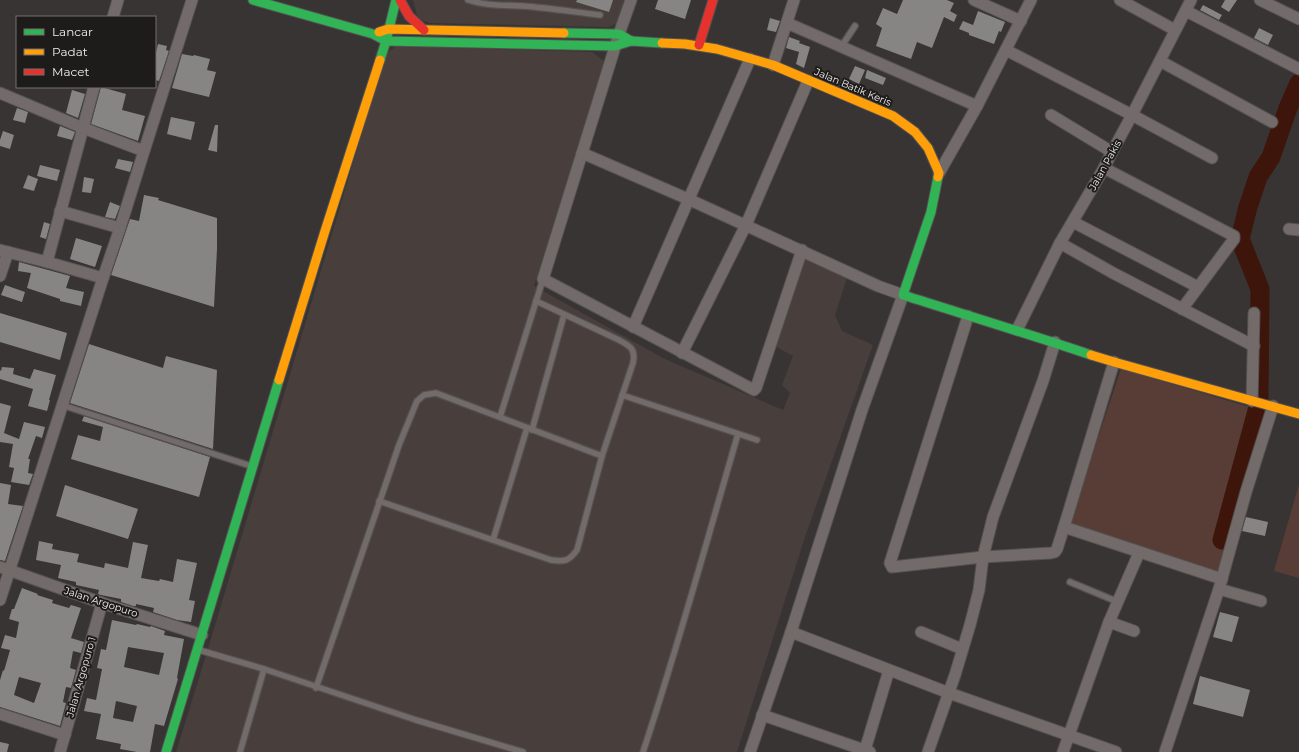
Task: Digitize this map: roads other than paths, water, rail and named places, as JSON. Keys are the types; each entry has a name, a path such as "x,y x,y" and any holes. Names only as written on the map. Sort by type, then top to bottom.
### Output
{"street":[{"path":"113,16 118,0"},
{"path":"0,600 4,569 34,495 192,0"},
{"path":"253,0 272,3 373,34 386,41 615,46 631,41"},
{"path":"166,752 325,231 386,41 396,0"},
{"path":"400,0 410,16 424,30"},
{"path":"631,0 615,46 543,279 682,353 752,389 755,389 802,250"},
{"path":"699,45 713,0"},
{"path":"773,65 794,0"},
{"path":"974,0 1021,21"},
{"path":"750,752 862,410 931,212 939,173 977,106 1031,0"},
{"path":"1120,0 1176,30"},
{"name":"Jalan Pakis","path":"1017,330 1060,243 1104,168 1191,0"},
{"path":"1260,0 1299,19"},
{"path":"1186,11 1299,69"},
{"path":"787,23 977,106"},
{"path":"373,34 388,29 619,34 631,41"},
{"path":"480,44 481,31"},
{"path":"544,32 544,45"},
{"name":"Jalan Batik Keris","path":"631,41 699,45 717,49 773,65 882,111 909,127 921,138 928,148 939,173"},
{"path":"1006,50 1212,158"},
{"path":"633,327 750,59"},
{"path":"1160,61 1272,122"},
{"path":"682,353 746,225 808,81"},
{"path":"47,262 94,88"},
{"path":"0,93 83,128 144,151"},
{"path":"1051,115 1112,152"},
{"path":"582,153 802,250 878,286 1114,362 1299,414"},
{"path":"1104,168 1234,236 1234,240 1182,309"},
{"path":"60,211 120,228"},
{"path":"1073,222 1198,287"},
{"path":"1060,243 1113,273 1254,346"},
{"path":"0,276 4,251 103,278"},
{"path":"1252,401 1254,313"},
{"path":"968,316 890,564 891,566 895,567 983,557 1055,552 1064,528 1114,362"},
{"path":"928,752 949,693 979,590 983,557 993,517 1043,380 1054,342"},
{"path":"1165,752 1221,584 1273,406"},
{"path":"1064,528 1139,553 1261,601"},
{"path":"1063,752 1110,622 1139,553"},
{"name":"Jalan Argopuro","path":"4,569 102,603 202,634"},
{"name":"Jalan Argopuro 1","path":"60,752 102,603"},
{"path":"1110,622 1134,631"},
{"path":"790,632 949,693 1116,752"},
{"path":"921,632 962,649"},
{"path":"762,715 867,751 889,670"},
{"path":"0,714 65,734"}],"lane":[{"path":"468,0 477,3 499,6 522,6 600,15"},
{"path":"841,47 855,26"},
{"path":"500,417 543,279"},
{"path":"379,501 551,560 563,562 571,558 577,550 602,456 633,363 634,352 630,347 619,340 536,301"},
{"path":"493,540 564,314"},
{"path":"316,688 402,437 417,401 424,395 436,393 602,456"},
{"path":"622,395 757,440"},
{"path":"62,405 254,467"},
{"path":"643,752 661,699 688,609 738,434"},
{"path":"1070,582 1118,602"},
{"path":"198,650 264,669 316,688 523,752"},
{"path":"240,752 264,669"}],"waterway":[{"path":"1259,398 1260,289 1240,239 1248,207 1258,177 1271,157 1288,108 1299,83"},
{"path":"1222,540 1258,407"}]}
